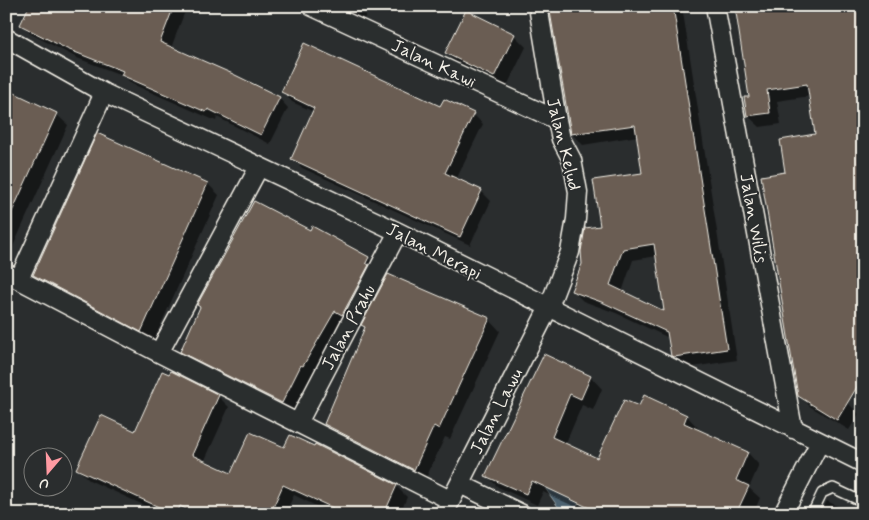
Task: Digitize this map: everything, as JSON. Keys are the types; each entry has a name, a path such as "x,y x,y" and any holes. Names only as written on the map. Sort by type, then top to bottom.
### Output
{"street":[{"name":"Jalan Kawi","path":"311,6 556,120"},
{"name":"Jalan Kelud","path":"538,6 556,120 561,139 572,160 578,192 570,252 548,309"},
{"name":"Jalan Wilis","path":"715,6 793,429"},
{"name":"Jalan Merapi","path":"6,38 104,93 398,232 548,309 863,463"},
{"path":"104,93 13,276 159,353 298,423 447,507"},
{"path":"159,353 259,167"},
{"name":"Jalan Prahu","path":"298,423 398,232"},
{"name":"Jalan Lawu","path":"447,507 548,309"},
{"path":"782,514 820,442"},
{"path":"460,484 522,514"}],"lane":[{"path":"812,514 822,493 833,488 863,502"}],"water":[{"path":"543,485 580,499 576,508 572,512 563,514"}],"building":[{"path":"29,6 174,6 160,42 280,97 261,135 208,109 206,112 121,75 123,71 67,49 20,25"},
{"path":"549,6 673,6 727,349 671,356 667,332 604,303 571,291 582,264 581,251 585,228 600,226 593,180 642,173 635,125 571,134","holes":["654,244 664,311 610,285 623,249"]},
{"path":"735,6 863,6 863,377 837,420 798,396 761,176 785,172 780,140 815,134 807,84 767,90 770,113 747,116 744,97 749,97"},
{"path":"466,10 515,34 494,77 445,53"},
{"path":"304,43 440,106 444,99 474,113 445,173 482,190 460,237 291,159 314,108 281,92"},
{"path":"6,89 57,113 6,225"},
{"path":"97,133 208,183 141,332 33,275"},
{"path":"254,201 310,230 312,226 369,257 366,263 369,265 342,315 335,311 303,366 301,365 282,403 180,352 200,307 197,305"},
{"path":"388,274 490,318 439,429 434,426 414,470 324,424 365,327 361,325"},
{"path":"544,354 591,376 581,399 570,394 552,437 597,458 624,400 639,406 644,395 687,415 684,423 748,452 736,480 749,486 736,514 602,514 532,481 526,494 485,476"},
{"path":"162,371 169,374 171,371 219,395 192,455 231,473 250,432 284,447 290,435 314,446 315,444 397,485 384,514 331,514 333,508 283,485 270,514 196,514 180,506 177,514 174,514 76,469 101,415 135,431"}]}
